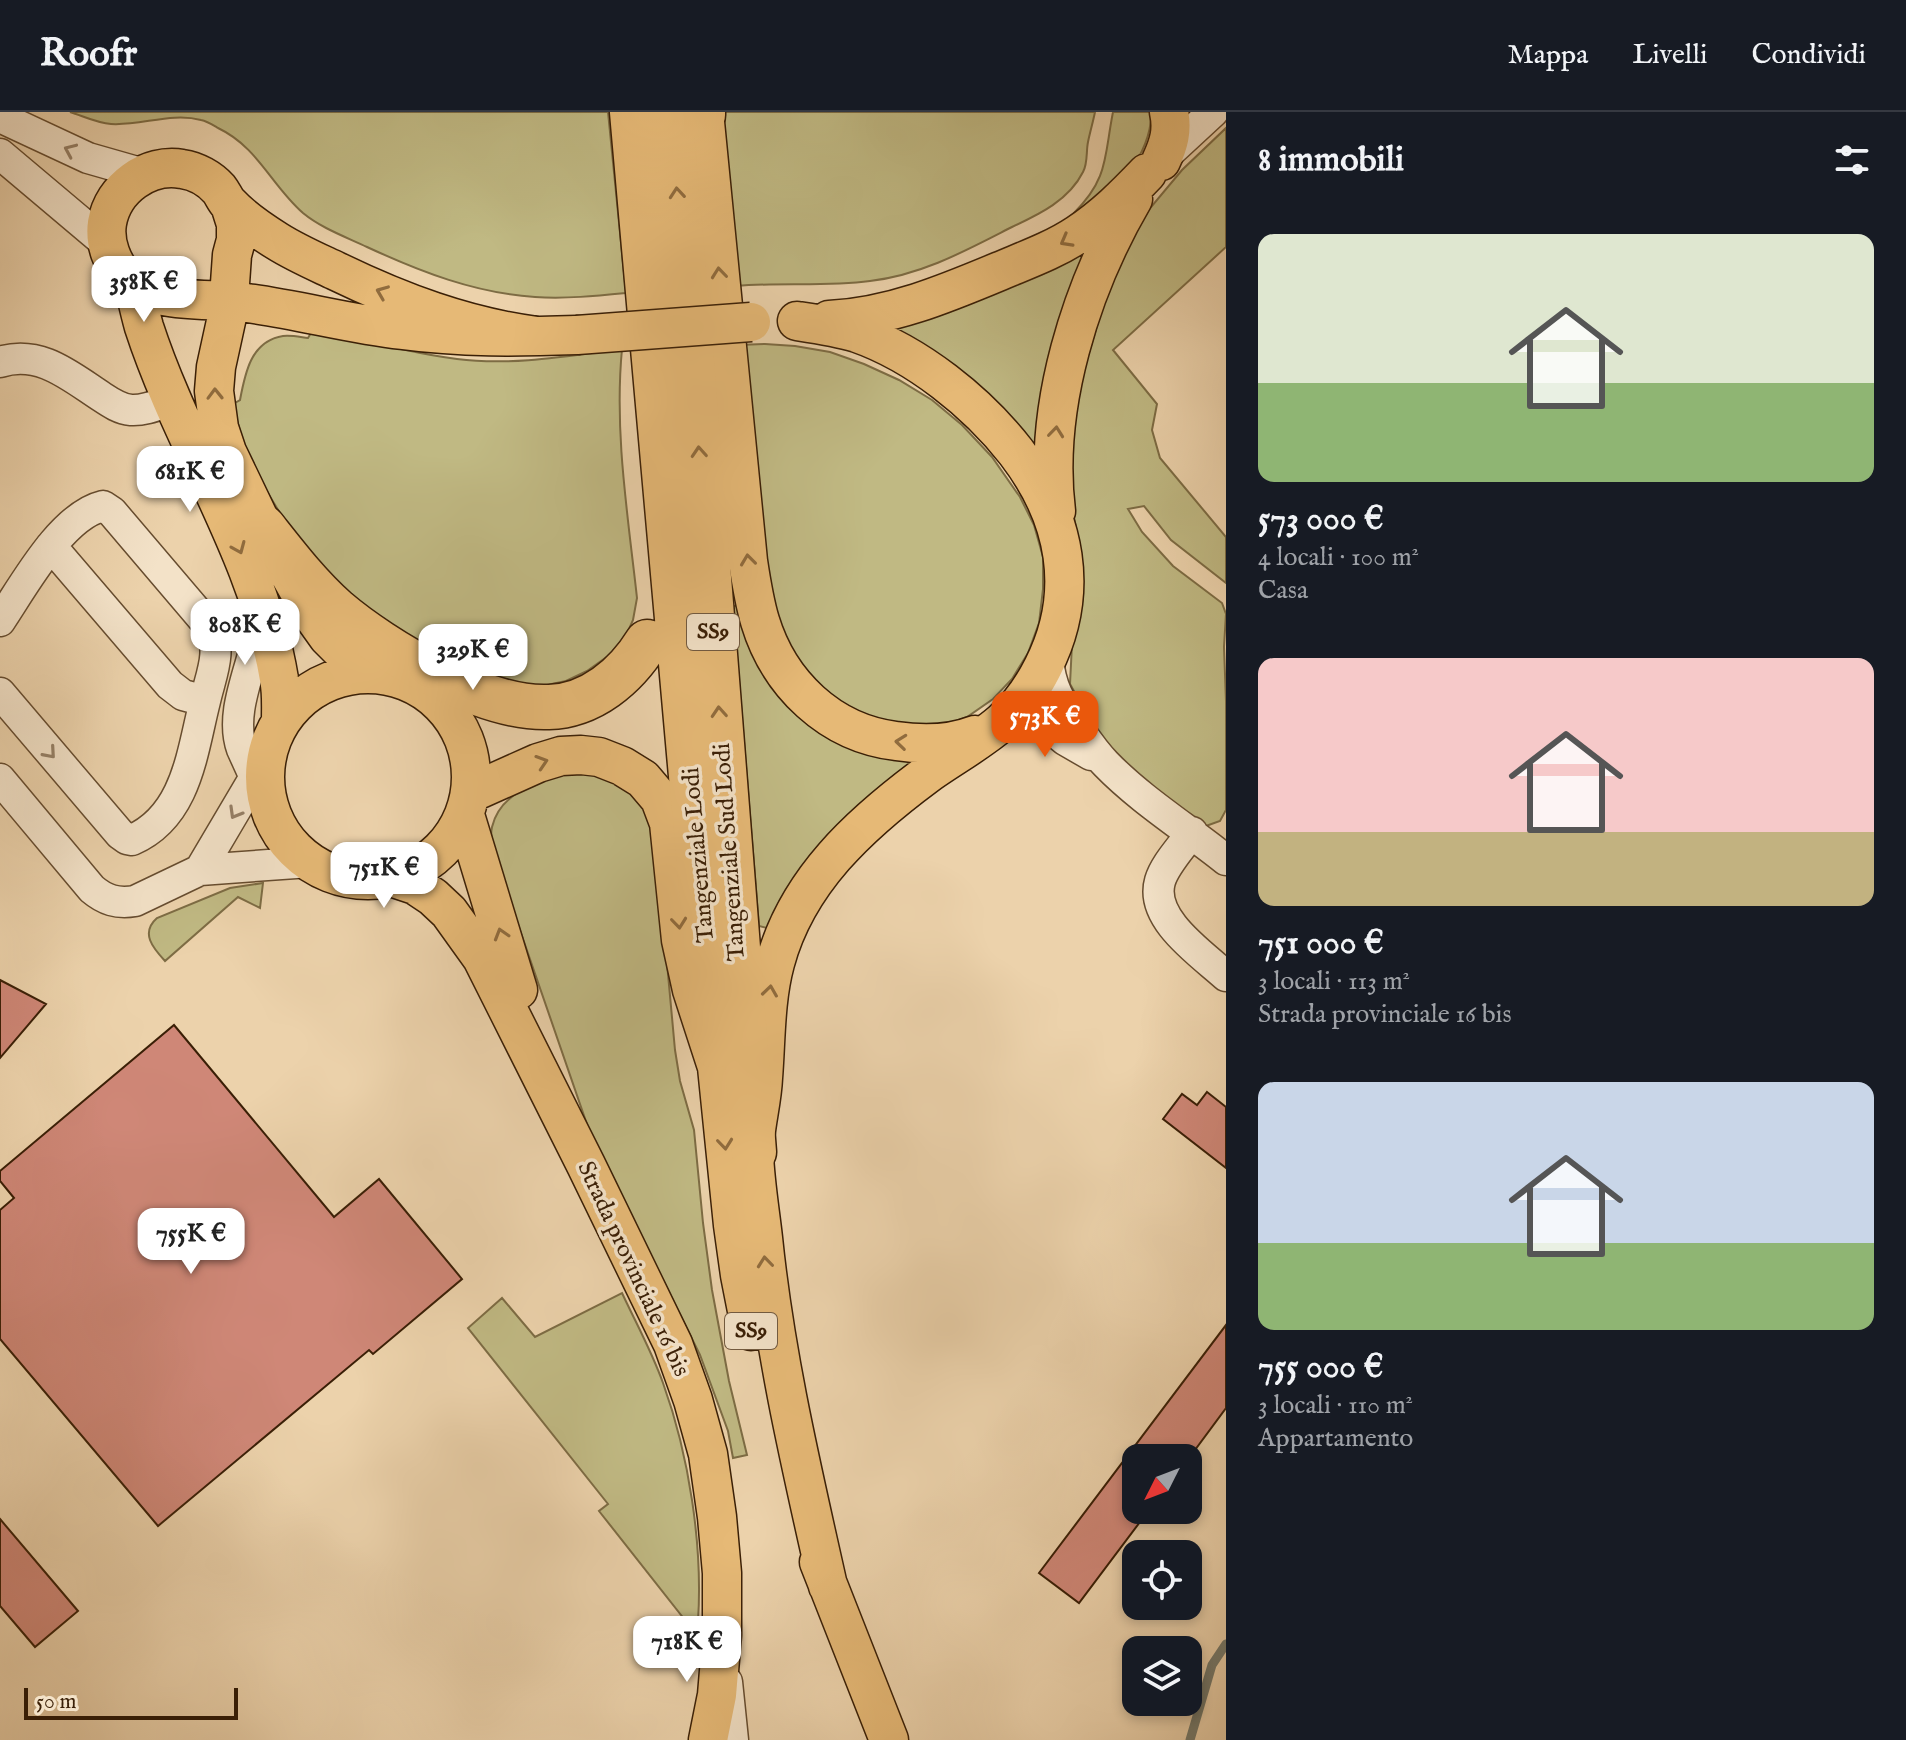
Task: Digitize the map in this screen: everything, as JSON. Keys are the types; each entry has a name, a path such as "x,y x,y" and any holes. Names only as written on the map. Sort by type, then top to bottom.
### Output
{"highway":[{"name":"Tangenziale Lodi","path":"632,112 717,1067"},
{"name":"Tangenziale Sud Lodi","path":"695,113 694,393 754,1152"},
{"path":"449,713 483,723 547,726 585,714 610,699 629,681 643,657 651,629 647,543 650,517 664,468"},
{"path":"263,527 305,580 336,610 378,642 481,695 519,705 549,707 572,704 596,693 620,676 637,659 647,642"}],"main road":[{"path":"754,1152 763,1088 768,994 781,940 795,912 833,857 855,833 1011,712 1037,681 1057,636 1063,610 1064,564 1055,505 1054,449 1069,358 1085,300 1105,252 1123,214 1169,144 1169,112"},
{"path":"695,113 748,561 761,624 773,654 787,676 816,708 835,721 877,739 930,744 954,742 973,736 1011,712"},
{"path":"537,336 470,324 360,283 279,242 230,205 218,188 202,176 183,169 163,168 144,174 126,186 113,203 107,223 108,245 113,260 134,286 153,295 229,300 400,330 464,336 537,336 577,335 751,322 843,319 901,308 1036,256 1076,236 1099,219 1154,167"},
{"path":"230,205 236,224 236,240 214,391 219,428 227,452 263,527 313,616 348,657 373,674"},
{"path":"174,297 195,293 213,283 232,255"},
{"path":"134,286 144,326 173,400 262,605 280,682 268,751 265,786 272,815 287,842 310,862 343,878 369,881 394,878 424,865 448,843 468,804 471,765 464,737 449,713 428,693 402,679 373,674 346,676 321,685 299,700 268,751"},
{"path":"220,345 227,333 251,315 278,308"},
{"path":"797,321 859,334 894,350 924,367 976,407 998,429 1037,483 1060,537"},
{"path":"468,804 538,763 571,755 599,757 643,779 660,799 669,823 681,940 692,990 717,1067"},
{"name":"Strada provinciale 16 bis","path":"468,804 548,1089"},
{"name":"Strada provinciale 16 bis","path":"394,878 415,885 433,897 457,922 482,958 673,1344 708,1454 722,1573 722,1635 717,1695 708,1740"},
{"name":"Tangenziale Lodi","path":"717,1067 733,1225 750,1330 792,1487 828,1586"},
{"name":"Tangenziale Sud Lodi","path":"754,1152 779,1356 828,1586"},
{"name":"SS9","path":"828,1586 889,1740"}],"street":[{"path":"1154,167 1213,112"},
{"path":"0,117 88,158 144,174"},
{"path":"0,154 108,245"},
{"path":"0,362 21,358 45,362 111,403 130,410 173,400"},
{"path":"0,621 51,546 89,511 103,506 112,512 209,626 217,644 182,790 159,821 132,840 120,834 2,697"},
{"path":"51,546 170,685 183,695 205,701"},
{"path":"200,870 268,751 239,739 238,721 261,630 262,605"},
{"path":"1048,658 1052,687 1106,765"},
{"path":"1011,712 1106,765 1226,860"},
{"path":"0,779 92,889 113,902 135,901 200,870 310,862"},
{"path":"1192,832 1160,880 1161,905 1174,929 1226,976"},
{"path":"722,1635 733,1740"}],"shaded area":[{"path":"70,112 608,112 626,293 535,297 491,291 449,280 387,256 310,218 292,202 244,145 208,122 167,118 111,124"},
{"path":"717,112 1095,112 1085,168 1070,191 1043,211 961,253 908,273 870,281 736,286"},
{"path":"1113,112 1151,112 1145,143 1129,171 1074,215 1099,178"},
{"path":"1226,128 1226,247 1113,350 1157,404 1152,430 1160,458 1226,537 1226,583 1171,540 1144,506 1128,509 1142,532 1173,566 1222,603 1226,614 1226,810 1220,821 1203,827 1115,756 1070,684 1072,644 1083,599 1077,533 1066,476 1072,409 1115,266 1146,213 1182,170"},
{"path":"1089,240 1043,453 880,325"},
{"path":"314,328 421,353 478,361 540,359 622,349 621,443 637,598 633,620 625,638 608,656 566,681 542,686 512,682 439,656 359,606 295,538 254,470 233,404 240,400 247,369 263,344 283,336 308,338"},
{"path":"765,344 830,352 899,380 932,400 962,425 992,457 1020,497 1034,525 1043,557 1039,623 1028,653 1012,679 993,699 967,717 939,727 908,729 848,712 801,673 767,604 738,345"},
{"path":"733,606 741,606 752,642 916,760 771,929 759,926"},
{"path":"570,772 603,775 628,785 654,822 675,1050 694,1130 712,1290 747,1455 733,1458 728,1431 700,1355 590,1133 493,852 492,827 503,805 523,789"},
{"path":"263,883 260,908 238,897 165,961 153,946 149,929 157,918 230,888"},
{"path":"622,1293 659,1371 687,1470 696,1532 698,1621 685,1620 599,1511 608,1504 468,1328 502,1298 535,1337"}],"building":[{"path":"0,980 46,1004 0,1058"},
{"path":"174,1025 334,1217 379,1179 462,1279 373,1354 369,1350 158,1526 0,1339 0,1210 14,1198 0,1181 0,1171"},
{"path":"1207,1092 1226,1107 1226,1168 1163,1119 1182,1094 1197,1105"},
{"path":"1226,1325 1226,1408 1199,1444 1136,1444"},
{"path":"1122,1463 1122,1524 1138,1524 1126,1540 1122,1540 1122,1546 1079,1603 1039,1573"},
{"path":"0,1519 78,1611 35,1647 0,1606"}],"waterway":[{"path":"1190,1740 1212,1665 1226,1644"}]}
